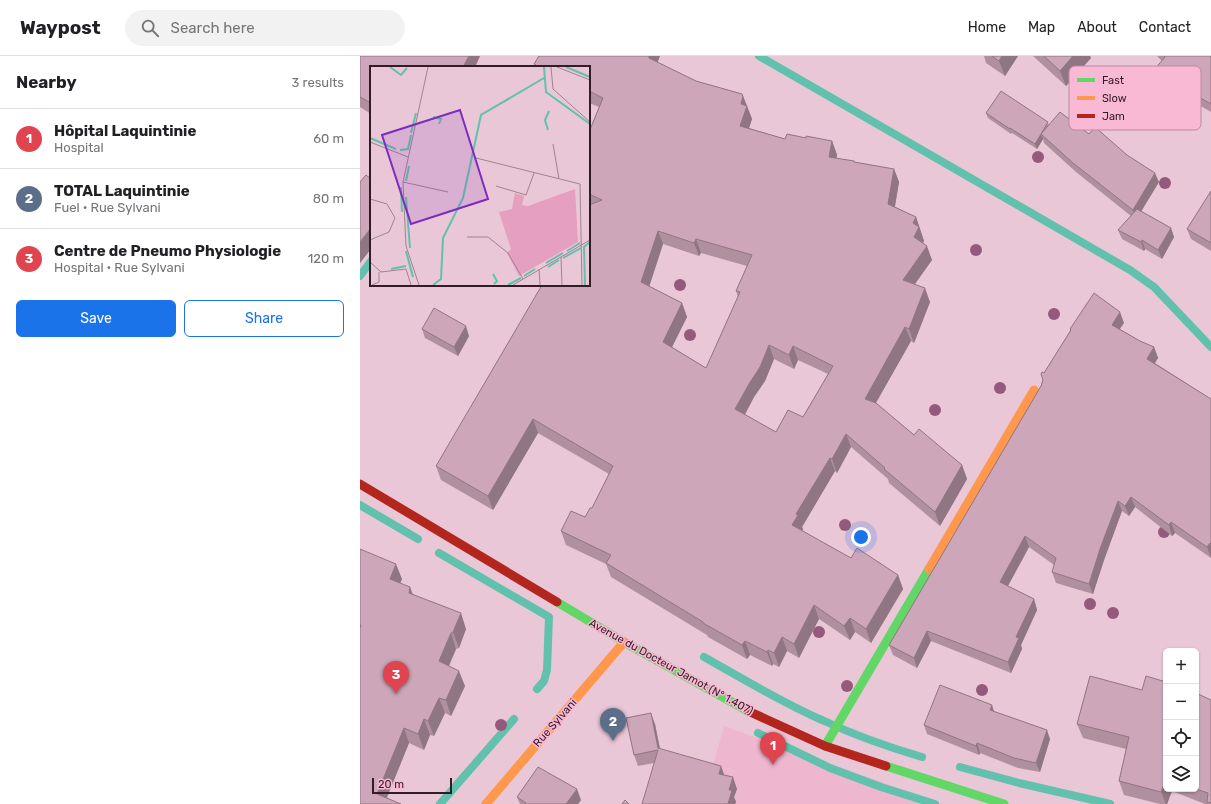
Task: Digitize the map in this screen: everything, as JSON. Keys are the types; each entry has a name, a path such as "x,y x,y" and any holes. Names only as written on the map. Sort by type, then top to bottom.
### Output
{"main road":[{"path":"825,746 1034,390"},
{"name":"Avenue du Docteur Jamot (N° 1.407)","path":"360,484 624,642 740,707 825,746 1004,804"},
{"name":"Rue Sylvani","path":"486,804 624,642"}],"shaded area":[{"path":"724,726 943,804 702,804"}],"building":[{"path":"360,56 469,56 464,66 370,66 370,102 360,97"},
{"path":"539,56 649,56 649,58 696,81 742,94 741,104 747,106 740,126 785,139 787,134 832,141 829,157 894,169 888,204 916,217 913,223 919,227 914,237 927,246 903,280 925,288 909,329 905,327 865,399 876,403 914,435 919,429 962,465 935,512 884,469 885,468 846,434 832,459 830,458 796,514 798,515 792,525 851,558 857,548 898,575 866,629 850,618 844,626 814,605 794,644 782,637 774,653 768,650 767,652 745,641 742,645 703,623 606,563 611,555 561,531 571,511 585,517 590,508 592,508 613,466 533,419 488,496 436,466 541,286 590,286 590,205 602,200 590,194 590,130 603,98 590,92 590,66 537,66 534,64","holes":["658,231 694,243 696,239 752,255 736,291 740,292 706,368 663,342 682,303 641,282","769,345 789,355 793,346 833,366 803,417 788,410 776,432 735,409 760,367"]},
{"path":"992,56 1002,56 999,61"},
{"path":"1044,56 1073,56 1060,71"},
{"path":"1164,56 1211,56 1211,104 1201,98 1201,66 1157,66 1165,57"},
{"path":"1001,91 1048,122 1035,144 986,113"},
{"path":"1060,112 1069,119 1069,130 1084,130 1089,134 1092,130 1098,130 1127,155 1155,173 1133,210 1073,163 1041,134"},
{"path":"366,175 370,178 370,229 360,242 360,182"},
{"path":"1211,191 1211,243 1187,229"},
{"path":"1137,209 1171,228 1158,250 1142,240 1141,242 1118,230"},
{"path":"1094,293 1120,312 1112,325 1154,347 1147,359 1211,399 1211,544 1210,543 1207,547 1171,522 1169,525 1131,497 1125,506 1118,501 1089,584 1052,572 1056,558 1025,536 1000,582 1034,599 1016,637 1019,638 1008,662 927,631 914,658 889,645 1041,386 1043,380 1041,374 1042,372 1044,373 1071,330 1070,329"},
{"path":"434,308 466,326 454,347 422,329"},
{"path":"360,549 396,564 390,579 410,587 409,593 461,613 439,661 459,671 446,700 439,698 428,721 424,719 418,734 404,728 377,794 401,804 360,804"},
{"path":"1090,676 1142,690 1146,676 1163,681 1163,787 1161,792 1119,781 1129,737 1077,724"},
{"path":"940,685 992,705 990,710 1047,730 1036,763 1014,758 977,743 976,746 924,725"},
{"path":"1199,694 1211,700 1211,803 1207,802 1208,793 1199,790"},
{"path":"651,713 658,748 721,766 719,774 733,777 729,790 732,790 728,804 642,804 658,750 634,755 626,718"},
{"path":"538,767 577,789 566,804 525,804 526,803 517,797"},
{"path":"625,800 629,804 622,804"}],"waterway":[{"path":"759,56 1130,270 1154,287 1211,347"},
{"path":"360,276 370,262"},
{"path":"360,505 418,539"},
{"path":"439,553 549,617 547,670 544,681 537,689"},
{"path":"704,657 762,690 807,713 859,736 922,757"},
{"path":"440,804 514,719"},
{"path":"758,733 830,768 881,787 935,804"},
{"path":"960,767 1019,783 1110,804"}],"traffic: fast":[{"path":"825,746 929,569"},
{"path":"557,602 624,642 748,711"},
{"path":"886,766 1004,804"}],"traffic: slow":[{"path":"929,569 1034,390"},
{"path":"486,804 624,642"}],"traffic: jam":[{"path":"360,484 557,602"},
{"path":"748,711 825,746 886,766"}],"place":[{"name":"Centre de Pneumo Physiologie","path":"396,694"},
{"name":"TOTAL Laquintinie","path":"613,741"},
{"name":"Hôpital Laquintinie","path":"773,765"}]}
